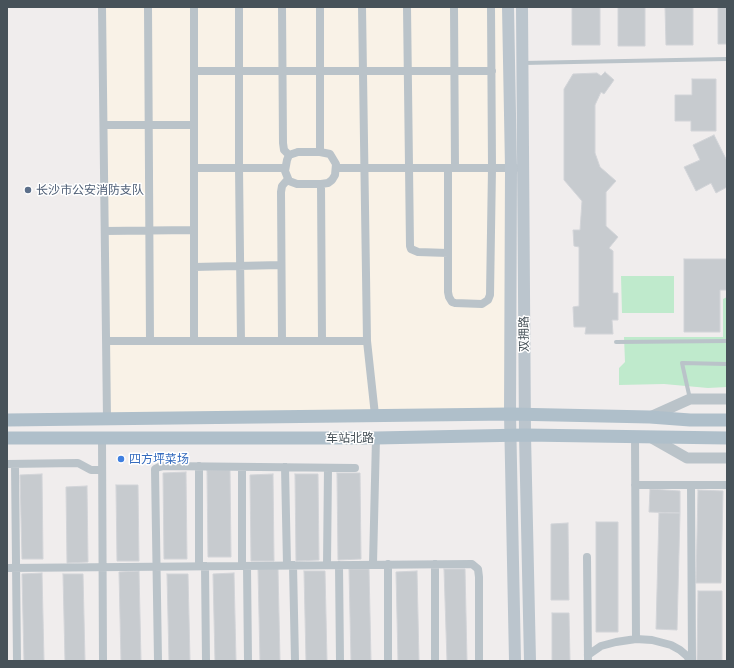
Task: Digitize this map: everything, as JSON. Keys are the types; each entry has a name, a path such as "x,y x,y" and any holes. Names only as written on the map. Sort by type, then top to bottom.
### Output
{"main road":[{"name":"双拥路","path":"508,7 517,168 525,415 530,661"},
{"name":"双拥路","path":"515,661 510,414 517,168 522,63 522,7"},
{"name":"车站北路","path":"7,420 510,414 727,420"},
{"name":"车站北路","path":"7,438 376,438 525,435 727,438"}],"street":[{"path":"102,7 108,419"},
{"path":"148,7 150,341"},
{"path":"194,7 194,341"},
{"path":"239,7 241,341"},
{"path":"282,7 283,143 284,150 289,155"},
{"path":"320,7 320,152"},
{"path":"362,7 368,341 376,415"},
{"path":"407,7 410,246 411,249 418,252 448,252"},
{"path":"454,7 452,168 448,252 448,292 452,302 482,304 488,300 490,295 492,168 491,7"},
{"path":"194,71 492,71"},
{"path":"104,125 194,125"},
{"path":"298,152 320,152 330,154 335,160 335,175 328,183 292,183 286,177 285,168 289,155 298,152"},
{"path":"194,168 285,168"},
{"path":"336,168 517,168"},
{"path":"282,341 281,192 282,186 288,179"},
{"path":"321,184 322,341"},
{"path":"105,231 194,230"},
{"path":"194,267 281,265"},
{"path":"106,341 368,341"},
{"path":"650,417 690,399 727,399"},
{"path":"635,436 636,639"},
{"path":"650,436 687,458 727,458"},
{"path":"102,438 103,661"},
{"path":"373,564 376,438"},
{"path":"17,661 16,568 11,464 78,463 91,470 102,470"},
{"path":"158,661 155,469 159,466 355,468"},
{"path":"199,466 206,661"},
{"path":"242,467 248,661"},
{"path":"285,467 295,661"},
{"path":"327,565 328,468"},
{"path":"635,485 727,485"},
{"path":"691,485 691,661"},
{"path":"587,557 588,658"},
{"path":"388,564 388,661"},
{"path":"435,564 435,661"},
{"path":"7,568 472,564 478,569 479,661"},
{"path":"339,565 340,661"},
{"path":"588,658 601,646 636,639 652,640 671,645 680,650 691,661"}],"lane":[{"path":"522,63 727,59"},
{"path":"616,342 727,341"},
{"path":"690,399 682,363 727,364"}],"shaded area":[{"path":"102,7 507,7 510,414 107,419"}],"green space":[{"path":"621,276 674,276 674,313 622,313"},
{"path":"727,297 727,387 708,388 664,384 619,385 619,368 625,362 624,337 723,337 723,299"}],"building":[{"path":"572,7 600,7 600,45 572,45"},
{"path":"618,7 645,7 645,46 618,46"},
{"path":"665,7 693,7 693,45 666,45"},
{"path":"718,7 727,7 727,44 718,44"},
{"path":"605,72 614,80 604,94 601,92 595,105 595,153 600,167 616,181 606,192 606,226 618,237 609,248 613,251 613,293 618,293 618,320 612,320 613,334 585,334 586,327 574,327 573,307 579,306 579,247 574,246 573,230 580,230 582,201 564,180 564,89 573,74 597,73 601,76"},
{"path":"692,79 716,79 716,131 691,131 691,121 675,121 675,95 692,95"},
{"path":"714,135 727,161 727,187 716,193 711,183 696,191 684,167 700,160 693,145"},
{"path":"684,259 727,259 727,290 720,290 720,332 684,332"},
{"path":"207,470 230,470 231,557 208,557"},
{"path":"186,472 187,559 164,559 163,473"},
{"path":"337,473 360,473 361,559 338,560"},
{"path":"42,474 43,559 22,559 20,475"},
{"path":"273,474 274,561 251,561 250,475"},
{"path":"295,474 318,474 319,560 296,561"},
{"path":"116,485 138,485 139,561 117,561"},
{"path":"87,486 88,562 67,563 66,487"},
{"path":"650,489 680,491 680,513 649,512"},
{"path":"698,490 723,491 721,583 696,583"},
{"path":"659,513 680,513 677,630 656,629"},
{"path":"596,522 618,522 618,632 596,632"},
{"path":"568,523 569,600 551,600 551,524"},
{"path":"258,569 278,569 280,661 260,661"},
{"path":"349,569 369,569 371,661 351,661"},
{"path":"444,569 465,569 467,661 447,661"},
{"path":"139,571 141,661 121,661 119,572"},
{"path":"304,571 325,571 327,661 306,661"},
{"path":"417,571 419,661 398,661 396,572"},
{"path":"42,573 44,661 24,661 22,574"},
{"path":"234,573 236,661 215,661 213,574"},
{"path":"63,574 83,574 85,661 65,661"},
{"path":"167,574 188,574 190,661 169,661"},
{"path":"698,591 722,591 722,661 697,661"},
{"path":"552,613 569,613 570,661 552,661"}],"place":[{"name":"长沙市公安消防支队","path":"28,190"},
{"name":"四方坪菜场","path":"121,459"}]}
